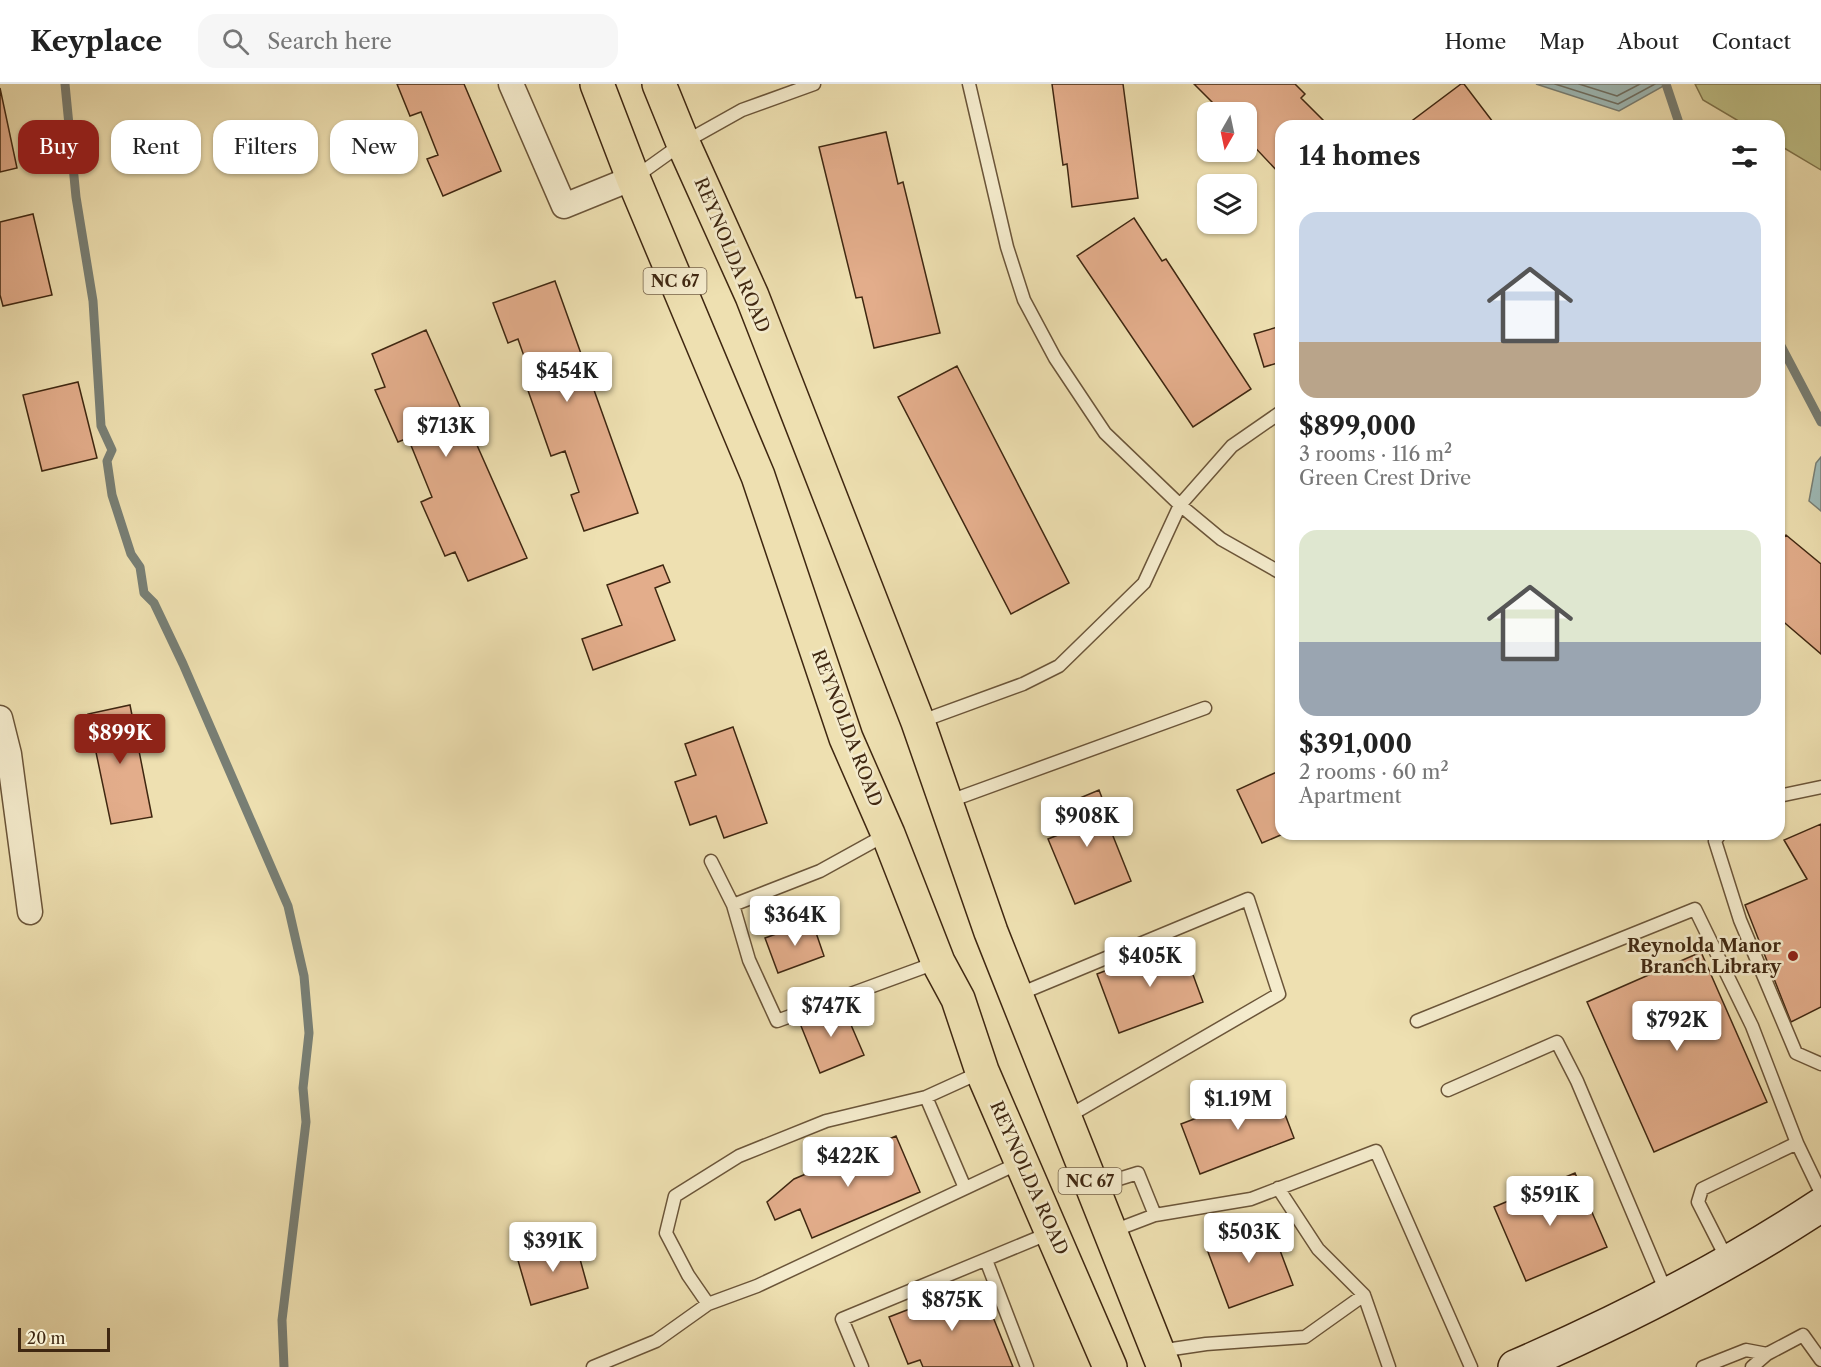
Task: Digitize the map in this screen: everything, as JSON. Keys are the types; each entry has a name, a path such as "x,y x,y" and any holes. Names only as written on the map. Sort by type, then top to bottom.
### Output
{"main road":[{"name":"REYNOLDA ROAD","path":"597,84 633,178 758,477 846,738 888,834 938,962 958,999 982,1071 1110,1367"},
{"name":"REYNOLDA ROAD","path":"658,84 752,296 918,722 945,803 1016,995 1161,1359"}],"street":[{"path":"511,84 564,206 633,178"},
{"path":"0,718 9,754 30,912"},
{"path":"1515,1367 1595,1333 1668,1295 1778,1234 1821,1205"}],"lane":[{"path":"633,178 683,143 742,110 814,84"},
{"path":"969,84 1007,247 1024,300 1055,358 1105,433 1180,505 1221,539 1275,570"},
{"path":"918,722 1023,684 1059,666 1144,583 1180,505 1232,446 1275,416"},
{"path":"945,803 1205,708"},
{"path":"1785,795 1821,787"},
{"path":"733,905 820,871 888,834"},
{"path":"1716,840 1740,920 1796,1053 1821,1064"},
{"path":"711,861 733,905 749,960 777,1021 938,962"},
{"path":"1016,995 1248,899 1279,994 1066,1118"},
{"path":"1417,1021 1695,909 1752,1026 1797,1143 1821,1193"},
{"path":"1448,1090 1557,1042 1586,1102 1668,1295"},
{"path":"708,1304 688,1275 666,1233 675,1196 739,1156 826,1120 926,1097 982,1071"},
{"path":"926,1097 965,1188"},
{"path":"1728,1262 1698,1202 1702,1189 1797,1143"},
{"path":"1111,1232 1155,1215 1251,1198 1376,1151 1471,1367"},
{"path":"593,1367 656,1341 708,1304 757,1286 1022,1161"},
{"path":"1092,1187 1138,1173 1155,1215"},
{"path":"1278,1188 1318,1249 1364,1294 1389,1367"},
{"path":"862,1367 842,1319 1053,1232"},
{"path":"986,1260 1027,1367"},
{"path":"1161,1359 1206,1344 1305,1337 1364,1294"},
{"path":"1752,1367 1767,1354 1803,1335 1821,1360"},
{"path":"1703,1367 1746,1350 1767,1354"}],"green space":[{"path":"1695,84 1821,84 1821,170 1785,149 1785,120 1737,120 1703,100"}],"water":[{"path":"1536,84 1667,84 1619,111"},
{"path":"1821,457 1821,511 1809,501 1816,463"}],"building":[{"path":"397,84 464,84 501,171 443,196 427,159 438,155 421,112 410,116"},
{"path":"1052,84 1123,84 1138,198 1072,207 1067,164 1063,165"},
{"path":"1194,84 1295,84 1305,94 1301,98 1323,120 1275,120 1275,169 1257,150 1257,102 1212,102"},
{"path":"1464,84 1491,120 1413,120"},
{"path":"0,88 17,168 0,172"},
{"path":"886,132 898,184 903,182 940,333 874,348 862,297 856,298 819,147"},
{"path":"33,214 52,295 3,306 0,295 0,222"},
{"path":"1134,218 1162,261 1166,259 1251,389 1193,427 1077,256"},
{"path":"555,281 638,513 584,531 571,495 579,492 565,451 551,456 525,382 532,379 518,339 508,343 493,303"},
{"path":"1275,328 1275,364 1264,367 1254,334"},
{"path":"426,330 527,558 468,581 455,552 445,556 421,502 432,497 408,438 398,442 375,390 385,387 372,354"},
{"path":"957,366 1069,583 1011,614 898,397"},
{"path":"78,382 97,458 42,471 23,395"},
{"path":"1785,536 1821,564 1821,654 1785,623"},
{"path":"663,565 670,582 655,588 675,640 593,670 582,639 622,625 607,585"},
{"path":"130,705 152,817 111,824 88,714"},
{"path":"733,727 767,823 724,838 716,816 690,825 675,782 696,775 685,744"},
{"path":"1275,773 1275,837 1262,843 1237,790"},
{"path":"1099,790 1112,824 1109,826 1131,881 1075,904 1048,839 1058,835 1049,811"},
{"name":"Reynolda Manor Branch Library","path":"1821,824 1821,1007 1791,1022 1745,905 1807,879 1785,840"},
{"path":"812,921 824,956 778,973 765,938"},
{"path":"1181,942 1203,1002 1119,1033 1097,974"},
{"path":"1701,952 1767,1102 1654,1152 1587,1002"},
{"path":"842,1004 864,1055 820,1073 799,1021"},
{"path":"1275,1088 1294,1138 1200,1174 1181,1124"},
{"path":"896,1136 920,1192 812,1238 800,1209 775,1220 767,1202 794,1179"},
{"path":"1575,1173 1607,1247 1526,1281 1494,1207"},
{"path":"1269,1221 1293,1285 1229,1308 1205,1244"},
{"path":"575,1241 588,1288 531,1305 517,1257"},
{"path":"979,1282 1013,1367 923,1367 920,1360 908,1364 889,1317"}],"waterway":[{"path":"65,84 76,197 93,301 101,426 112,450 107,461 112,495 131,554 140,567 144,593 154,603 183,664 288,906 304,976 309,1033 303,1088 306,1122 282,1320 284,1367"},
{"path":"1666,84 1678,120"},
{"path":"1785,353 1821,422"}],"place":[{"name":"Reynolda Manor Branch Library","path":"1793,956"}]}
